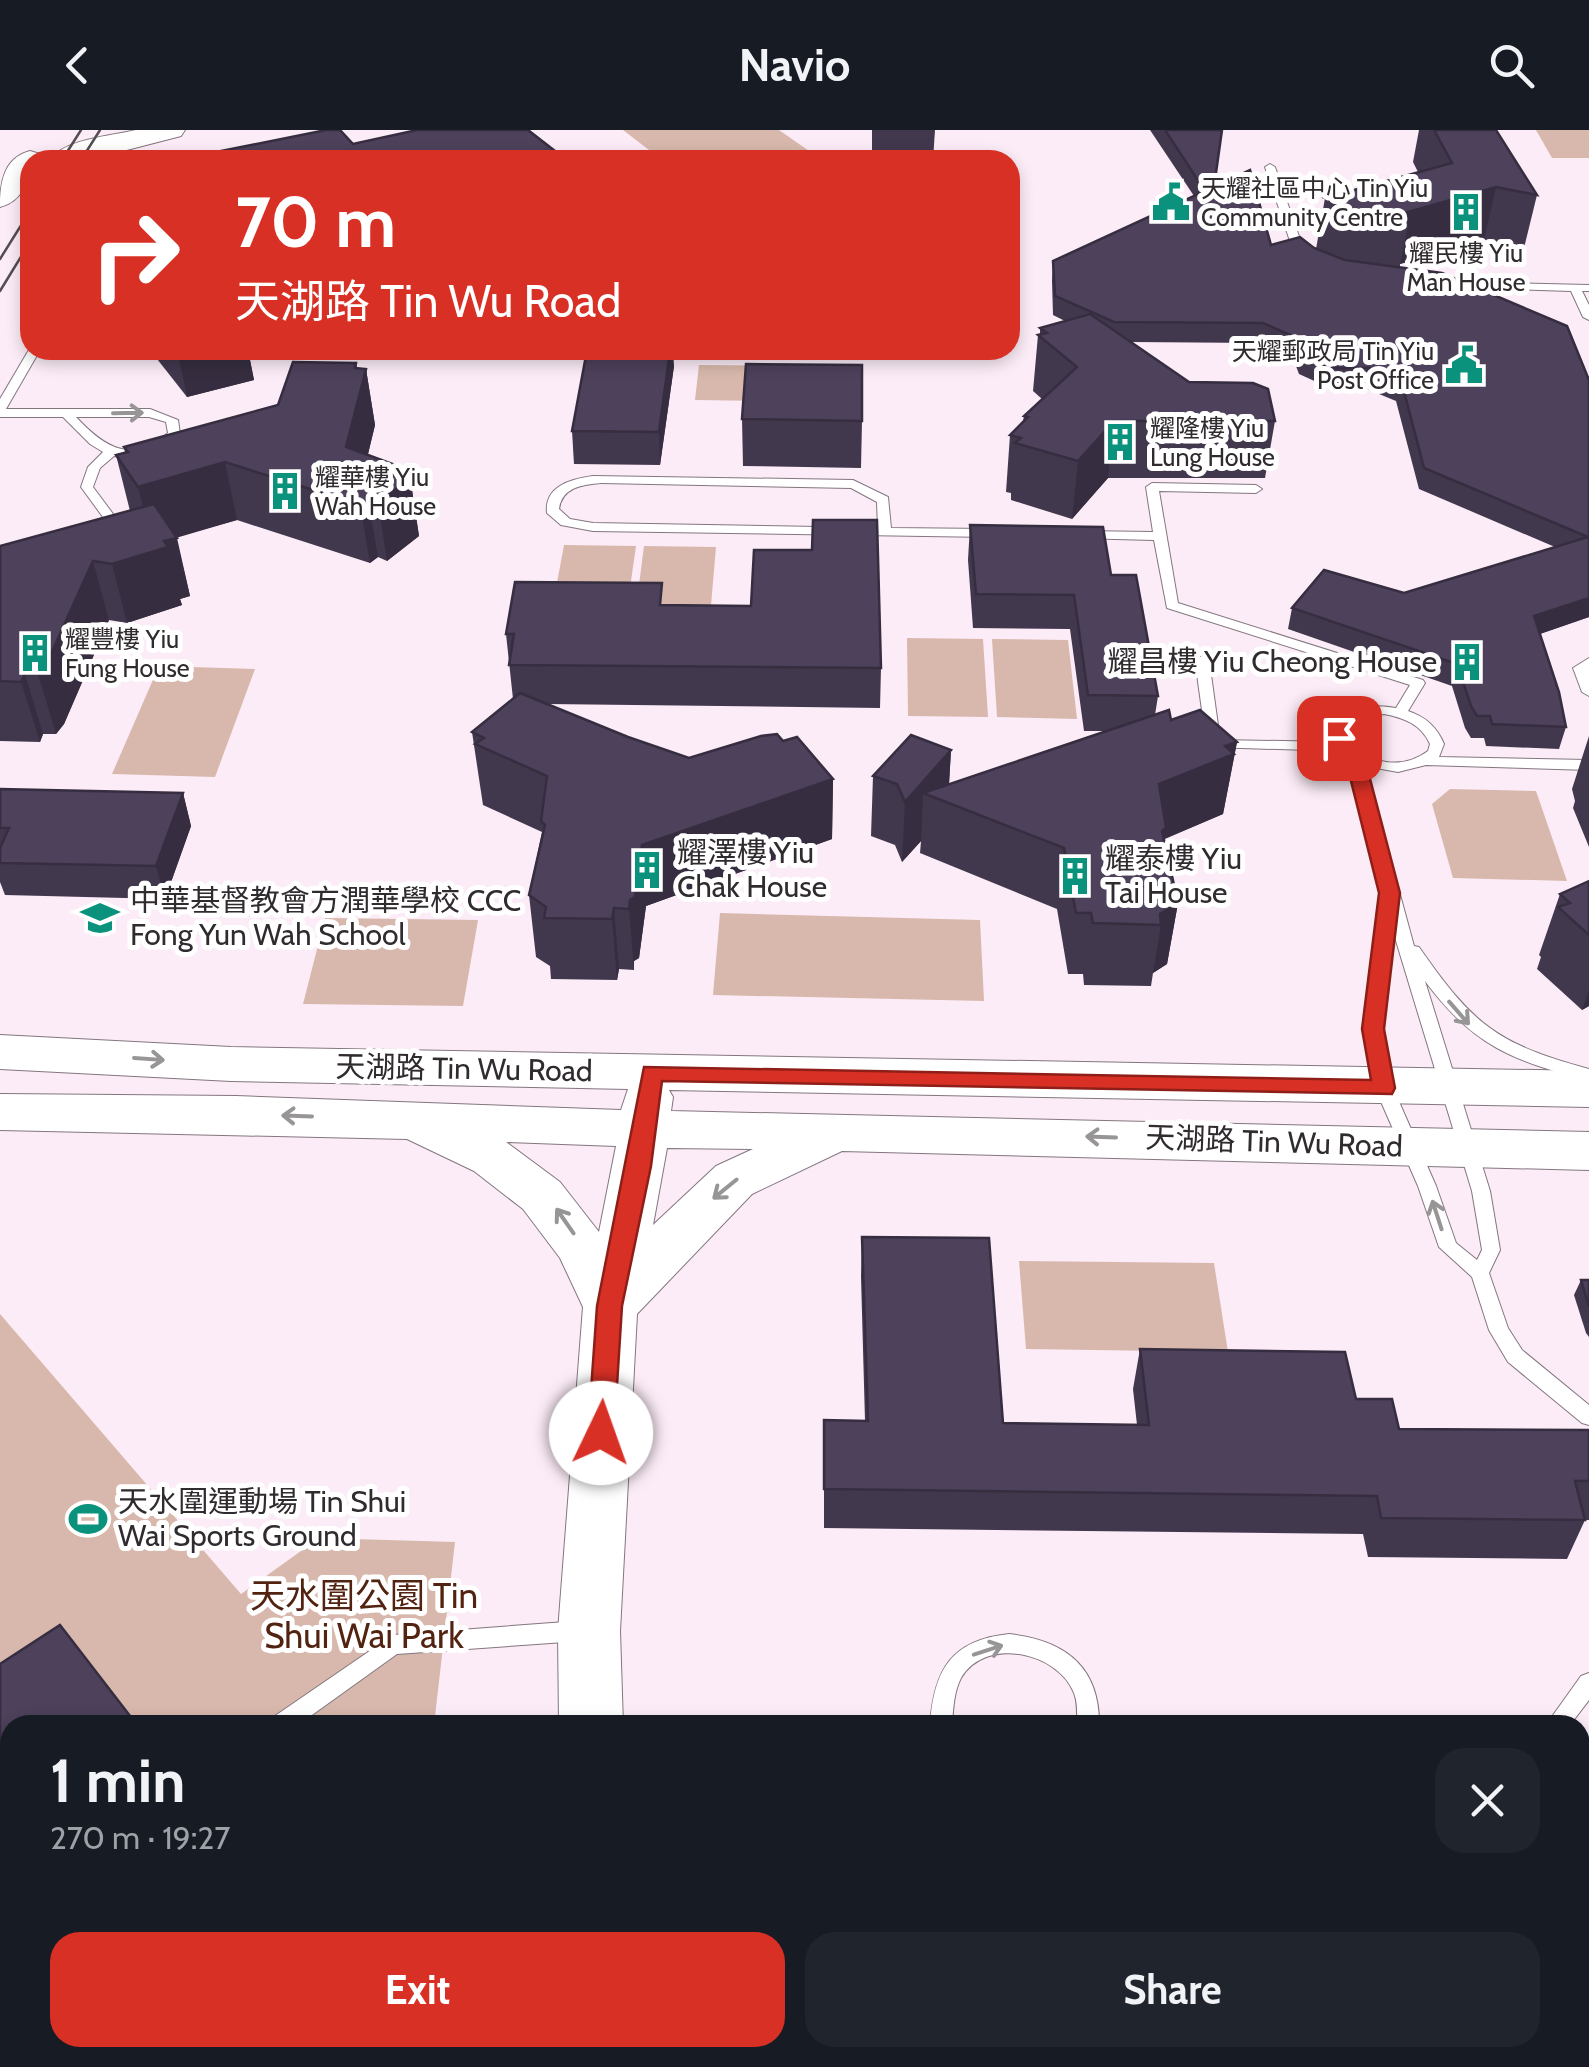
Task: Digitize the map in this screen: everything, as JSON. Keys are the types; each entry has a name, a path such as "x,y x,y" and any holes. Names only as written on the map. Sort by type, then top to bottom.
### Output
{"main road":[{"path":"98,150 171,130"},
{"name":"天湖路 Tin Wu Road","path":"0,1052 231,1064 1589,1089"},
{"path":"590,1715 589,1630 610,1306 652,1072"},
{"name":"天湖路 Tin Wu Road","path":"0,1112 1589,1151"},
{"path":"395,1120 446,1136 482,1153 556,1208 590,1256 610,1306"},
{"path":"610,1306 708,1202 734,1180 843,1132"}],"lane":[{"path":"1270,168 1298,250 1320,265"},
{"path":"1439,284 1589,288"},
{"path":"1575,288 1589,318"},
{"path":"29,360 0,412 150,413 172,420 176,427 174,434 156,447 112,452 101,448 67,414"},
{"path":"99,531 116,526 86,488 94,467 112,452"},
{"path":"885,532 882,500 866,488 840,483 601,479 573,484 551,502 557,517 578,526 885,532 1003,534"},
{"path":"1256,489 1152,487 1172,605 1418,684 1400,713"},
{"path":"1062,534 1160,536"},
{"path":"1202,660 1214,744"},
{"path":"1589,662 1580,668 1589,692"},
{"path":"1427,761 1437,744 1434,735 1415,718 1368,711 1345,720 1339,738 1350,752 1448,1089 1482,1191 1491,1250 1480,1273"},
{"path":"1196,748 1214,744 1350,752 1384,767 1400,768 1427,761 1589,765"},
{"path":"1390,893 1373,1029 1384,1088 1448,1247 1480,1273 1499,1330 1515,1356 1539,1380 1589,1417"},
{"path":"1402,934 1464,1021 1490,1040 1529,1058 1589,1075"},
{"path":"294,1715 393,1644 589,1630"},
{"path":"942,1715 943,1700 957,1666 984,1648 1019,1643 1051,1654 1074,1672 1087,1696 1088,1715"},
{"path":"1565,1715 1589,1683"}],"green space":[{"path":"623,130 779,130 808,150 649,150"},
{"path":"1536,130 1589,130 1589,158 1552,158"},
{"path":"699,365 826,366 825,402 695,400"},
{"path":"564,545 636,546 626,616 551,615"},
{"path":"644,546 716,547 710,617 635,616"},
{"path":"907,638 983,639 988,717 908,716"},
{"path":"992,639 1068,640 1077,719 997,717"},
{"path":"159,666 255,669 215,777 112,774"},
{"path":"1450,789 1536,791 1567,881 1453,878 1432,804"},
{"path":"720,913 980,920 984,1001 713,995"},
{"path":"325,918 478,920 463,1006 303,1004"},
{"path":"1019,1261 1214,1263 1228,1352 1026,1349"},
{"name":"天水圍運動場 Tin Shui Wai Sports Ground","path":"0,1314 241,1594 319,1538 455,1542 435,1715 0,1715"}],"building":[{"path":"326,130 340,130 353,144 417,130 528,130 554,150 226,150"},
{"path":"1165,130 1222,130 1214,187 1250,170 1271,245 1300,237 1314,248 1345,260 1442,273 1567,326 1589,380 1589,598 1534,616 1566,727 1492,724 1490,716 1477,716 1471,706 1457,664 1292,608 1324,570 1404,593 1588,537 1424,468 1401,380 1371,368 1336,368 1303,354 1297,338 1263,323 1114,322 1055,296 1053,261 1205,191"},
{"path":"1434,130 1496,130 1537,195 1496,187 1394,216 1409,222 1367,215 1325,198 1452,163"},
{"path":"1090,314 1189,382 1253,383 1268,389 1275,421 1114,421 1078,461 1015,443 1021,438 1010,435 1028,417 1024,416 1077,367 1038,335 1047,333 1040,328"},
{"path":"585,360 669,360 659,432 572,431"},
{"path":"293,362 356,363 355,368 366,369 346,447 409,470 401,475 411,478 378,503 368,499 360,505 225,462 138,487 116,455 128,452 124,447 278,405"},
{"path":"746,364 862,365 862,421 742,419"},
{"path":"154,504 177,538 164,541 168,547 112,564 93,561 46,665 38,674 25,674 21,682 0,681 0,546"},
{"path":"813,520 877,520 881,668 509,665 514,634 506,634 515,582 662,583 660,605 751,606 754,550 812,550"},
{"path":"970,525 1103,527 1111,575 1136,575 1158,696 1088,695 1074,595 976,594"},
{"path":"520,693 689,758 761,736 777,734 783,741 797,737 833,779 642,845 635,897 630,900 629,909 614,908 612,919 544,918 546,907 529,895 545,825 541,821 547,776 475,744 484,738 472,732"},
{"path":"1169,710 1171,720 1200,710 1237,742 1225,746 1234,754 1159,784 1166,828 1162,831 1178,903 1160,914 1161,925 1093,923 1091,913 1076,913 1064,848 923,793"},
{"path":"911,735 951,750 905,802 897,784 873,776"},
{"path":"0,789 183,793 156,866 0,863 0,848 9,828 0,828"},
{"path":"1589,881 1589,935 1558,907 1570,903 1560,894"},
{"path":"862,1237 989,1238 1003,1423 1149,1425 1140,1349 1345,1352 1356,1399 1392,1399 1399,1429 1589,1430 1589,1481 1575,1481 1585,1520 1381,1518 1377,1496 824,1489 824,1420 868,1421"},
{"path":"1581,1280 1589,1280 1589,1307"},
{"path":"60,1625 129,1715 0,1715 0,1664"}],"tram line":[{"path":"68,150 81,130"},
{"path":"87,150 100,130"},
{"path":"0,259 20,227"},
{"path":"0,291 20,258"}],"place":[{"name":"天耀社區中心 Tin Yiu Community Centre","path":"1171,202"},
{"name":"耀民樓 Yiu Man House","path":"1466,212"},
{"name":"天耀郵政局 Tin Yiu Post Office","path":"1464,365"},
{"name":"耀隆樓 Yiu Lung House","path":"1120,442"},
{"name":"耀華樓 Yiu Wah House","path":"285,491"},
{"name":"耀豐樓 Yiu Fung House","path":"35,653"},
{"name":"耀昌樓 Yiu Cheong House","path":"1467,662"},
{"name":"耀澤樓 Yiu Chak House","path":"647,870"},
{"name":"耀泰樓 Yiu Tai House","path":"1075,876"},
{"name":"中華基督教會方潤華學校 CCC Fong Yun Wah School","path":"100,918"},
{"name":"天水圍運動場 Tin Shui Wai Sports Ground","path":"88,1519"}],"route":[{"path":"601,1433 610,1306 639,1166 652,1072 1384,1088 1373,1029 1390,893 1354,756 1339,738"}],"park label":[{"name":"天水圍公園 Tin Shui Wai Park","path":"364,1616"}]}
